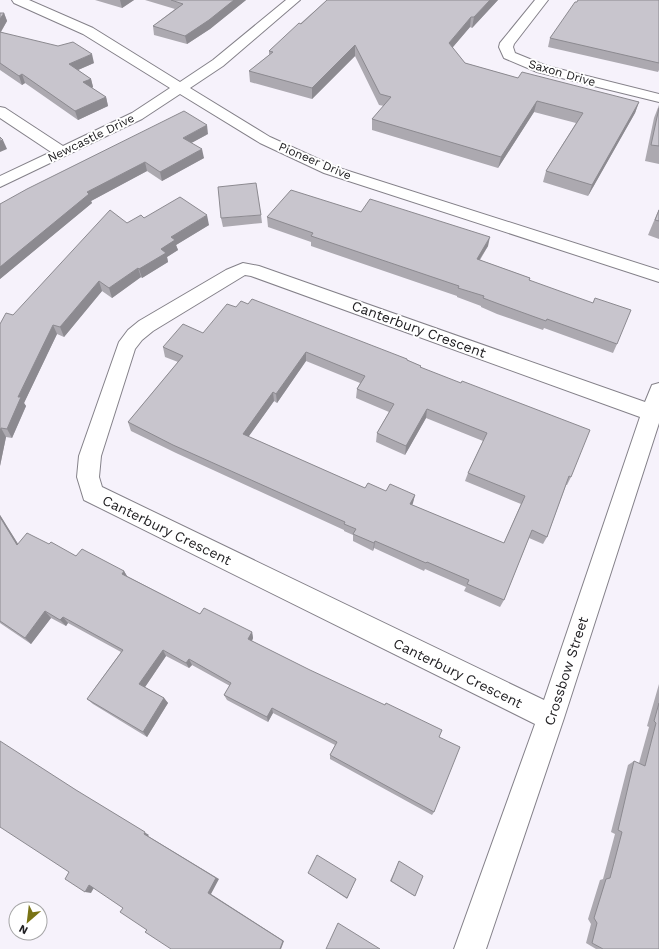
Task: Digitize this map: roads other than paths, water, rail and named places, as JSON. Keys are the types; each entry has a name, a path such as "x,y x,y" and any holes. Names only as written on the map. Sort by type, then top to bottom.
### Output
{"street":[{"name":"Pioneer Drive","path":"18,0 88,31 265,140 330,170 659,276"},
{"path":"41,9 53,0"},
{"name":"Newcastle Drive","path":"0,182 137,116 218,63 294,0"},
{"name":"Saxon Drive","path":"542,0 507,43 506,47 509,56 542,69 659,98"},
{"path":"0,111 62,152"},
{"name":"Canterbury Crescent","path":"551,718 92,493 88,477 90,456 126,347 135,335 146,326 222,279 243,269 253,270 655,402"},
{"name":"Crossbow Street","path":"470,949 551,718 655,402"}]}
